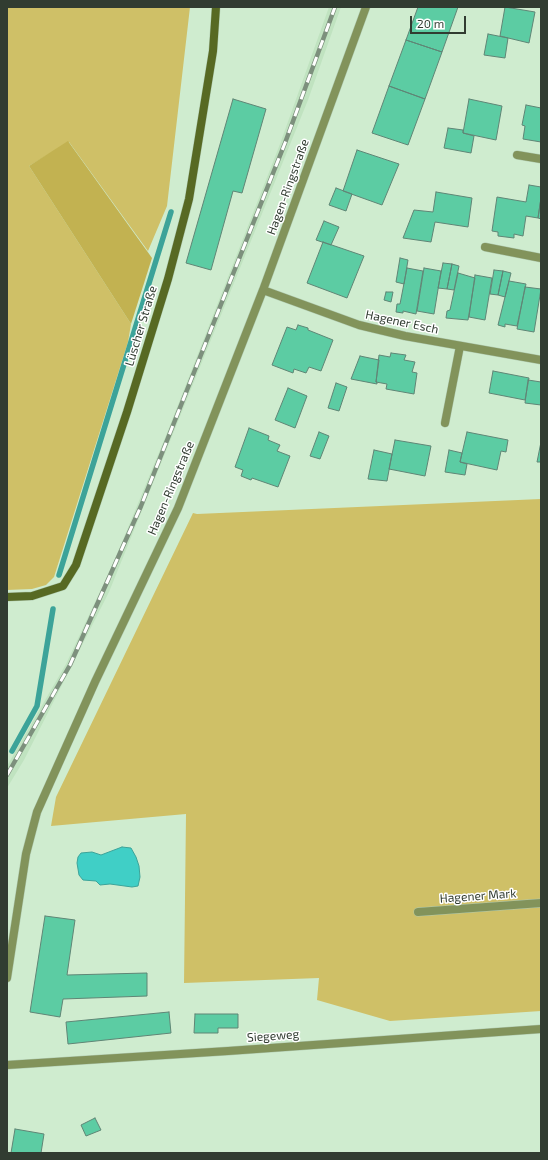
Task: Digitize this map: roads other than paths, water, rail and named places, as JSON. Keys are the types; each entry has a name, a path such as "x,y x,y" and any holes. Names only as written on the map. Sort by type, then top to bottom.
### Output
{"street":[{"name":"Lüscher Straße","path":"7,597 32,596 63,586 76,565 130,405 168,279 189,199 212,58 216,7"},
{"name":"Hagen-Ringstraße","path":"7,978 26,854 37,812 95,682 178,508 263,290 366,7"},
{"path":"516,154 541,159"},
{"path":"486,247 541,258"},
{"name":"Hagener Esch","path":"263,290 359,325 405,336 541,360"},
{"path":"445,423 460,346"},
{"name":"Hagener Mark","path":"418,912 541,903"},
{"name":"Siegeweg","path":"7,1065 236,1051 541,1029"}],"water":[{"path":"122,847 131,848 136,857 140,877 138,886 132,887 110,884 100,885 96,881 83,880 79,875 77,863 78,857 81,853 92,852 101,855"}],"waterway":[{"path":"59,575 171,212"},
{"path":"12,751 37,706 53,609"}],"railway":[{"path":"7,775 70,665 141,506 285,143 335,7"}]}
